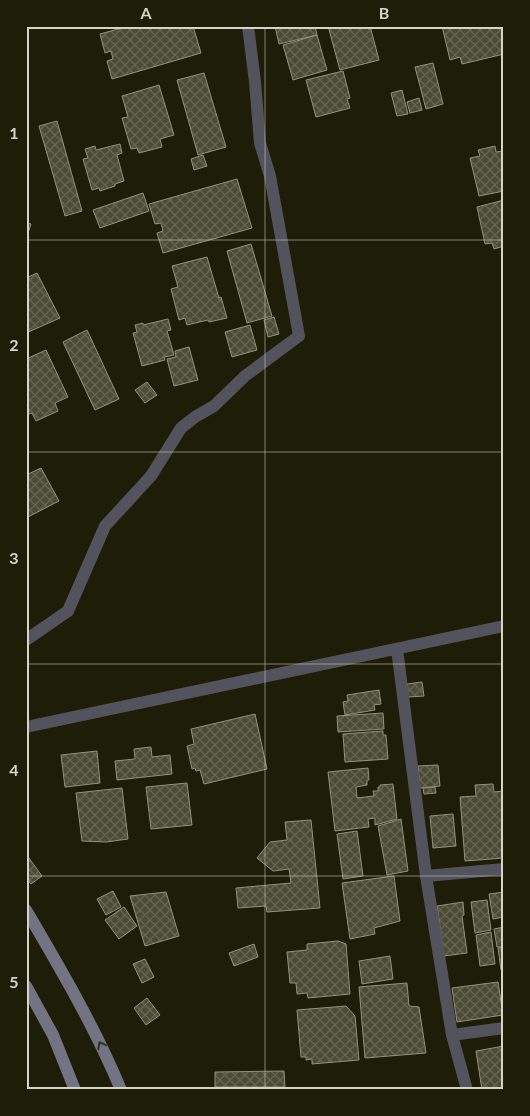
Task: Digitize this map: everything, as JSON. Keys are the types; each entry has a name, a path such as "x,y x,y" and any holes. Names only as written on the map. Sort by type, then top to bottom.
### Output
{"main road":[{"path":"26,910 57,962 108,1060 120,1090"},
{"path":"26,986 53,1035 75,1090"}],"street":[{"path":"26,640 68,611 105,526 151,476 181,428 194,417 214,406 245,376 299,336 270,176 260,143 248,26"},
{"path":"26,727 504,626"},
{"path":"396,649 426,876 452,1035 467,1090"},
{"path":"426,876 504,869"},
{"path":"452,1035 504,1028"}],"building":[{"path":"129,26 193,26 201,53 112,79 107,61 113,59 111,51 105,53 100,34"},
{"path":"275,26 315,26 317,35 279,44"},
{"path":"328,26 370,26 379,60 340,70"},
{"path":"442,26 504,26 504,54 462,64 460,57 450,60"},
{"path":"317,35 327,70 293,80 283,45"},
{"path":"433,63 443,104 426,109 415,67"},
{"path":"343,71 350,98 347,99 350,108 316,117 306,80"},
{"path":"204,73 226,147 198,155 177,80"},
{"path":"159,85 174,135 160,139 162,147 139,153 137,148 131,149 122,118 128,117 122,96"},
{"path":"402,90 408,114 397,116 391,93"},
{"path":"419,98 422,110 410,113 407,102"},
{"path":"57,121 82,211 65,216 39,126"},
{"path":"120,144 122,153 117,155 124,181 100,191 99,188 92,190 83,159 88,158 85,149 95,146 96,150"},
{"path":"495,146 496,152 504,151 504,191 479,196 470,158 480,156 478,150"},
{"path":"203,155 207,166 194,170 191,159"},
{"path":"237,179 252,228 163,253 157,233 163,231 161,223 155,224 149,204"},
{"path":"143,193 149,211 100,228 93,210"},
{"path":"504,200 504,246 494,249 492,243 485,244 477,207"},
{"path":"26,222 31,224 26,239"},
{"path":"251,244 272,316 247,323 227,251"},
{"path":"207,257 227,318 187,325 185,318 179,320 171,289 178,287 172,266"},
{"path":"37,273 60,318 26,333 26,278"},
{"path":"274,317 279,334 268,337 264,320"},
{"path":"168,319 171,330 167,331 174,355 164,357 165,360 142,366 133,333 137,332 135,325"},
{"path":"250,325 257,350 232,357 225,332"},
{"path":"87,330 119,399 95,410 63,342"},
{"path":"189,347 198,380 174,386 167,359 176,357 175,351"},
{"path":"46,350 68,397 55,403 58,411 36,421 32,413 26,415 26,359"},
{"path":"147,382 157,395 145,403 135,390"},
{"path":"41,468 59,501 26,518 26,475"},
{"path":"422,682 424,696 408,697 407,684"},
{"path":"379,690 381,704 374,705 375,710 345,715 343,702 348,701 347,695"},
{"path":"383,713 384,729 338,732 337,716"},
{"path":"255,714 267,769 204,784 200,770 192,769 187,746 194,744 191,729"},
{"path":"383,731 383,735 386,735 388,759 345,762 343,734"},
{"path":"151,747 152,757 170,755 172,774 117,780 115,761 135,759 134,749"},
{"path":"97,751 100,783 65,787 61,755"},
{"path":"438,765 440,786 420,788 418,766"},
{"path":"368,768 369,780 367,780 367,785 356,787 357,798 374,796 373,791 378,791 380,785 393,784 397,819 375,825 375,818 368,819 369,827 335,831 328,772"},
{"path":"187,783 192,825 151,829 146,787"},
{"path":"493,784 494,792 504,791 504,858 465,861 460,797 476,796 475,785"},
{"path":"435,787 436,793 424,794 423,788"},
{"path":"122,788 128,839 106,842 82,841 76,793"},
{"path":"453,814 456,846 433,848 430,816"},
{"path":"401,819 408,871 387,875 378,826"},
{"path":"311,820 320,908 267,912 266,906 238,908 236,888 291,883 289,869 273,871 257,858 270,842 287,840 285,822"},
{"path":"357,831 363,876 343,879 337,834"},
{"path":"26,854 42,876 31,884 26,878"},
{"path":"394,876 400,921 374,928 375,934 350,939 342,883"},
{"path":"113,891 121,907 106,915 97,899"},
{"path":"166,892 179,936 145,946 130,896"},
{"path":"504,892 504,917 493,919 489,894"},
{"path":"487,900 491,930 475,933 471,902"},
{"path":"463,902 464,915 462,916 467,953 444,956 437,906"},
{"path":"124,907 137,926 119,939 105,920"},
{"path":"504,927 504,947 497,947 494,929"},
{"path":"491,932 495,964 480,966 476,935"},
{"path":"338,941 346,944 350,994 308,998 307,993 297,994 296,983 290,983 287,952 307,950 307,944"},
{"path":"254,944 258,957 234,966 229,953"},
{"path":"504,947 504,969 501,970 498,948"},
{"path":"390,956 393,979 362,984 359,961"},
{"path":"145,959 154,977 142,983 133,964"},
{"path":"498,982 503,1015 457,1022 452,988"},
{"path":"407,983 409,1006 419,1007 426,1053 365,1058 359,987"},
{"path":"147,998 160,1015 146,1025 134,1008"},
{"path":"346,1006 355,1016 359,1060 312,1064 312,1059 306,1060 306,1057 301,1057 297,1010"},
{"path":"504,1046 504,1090 482,1090 476,1051"},
{"path":"284,1071 285,1087 215,1087 215,1072"}]}
